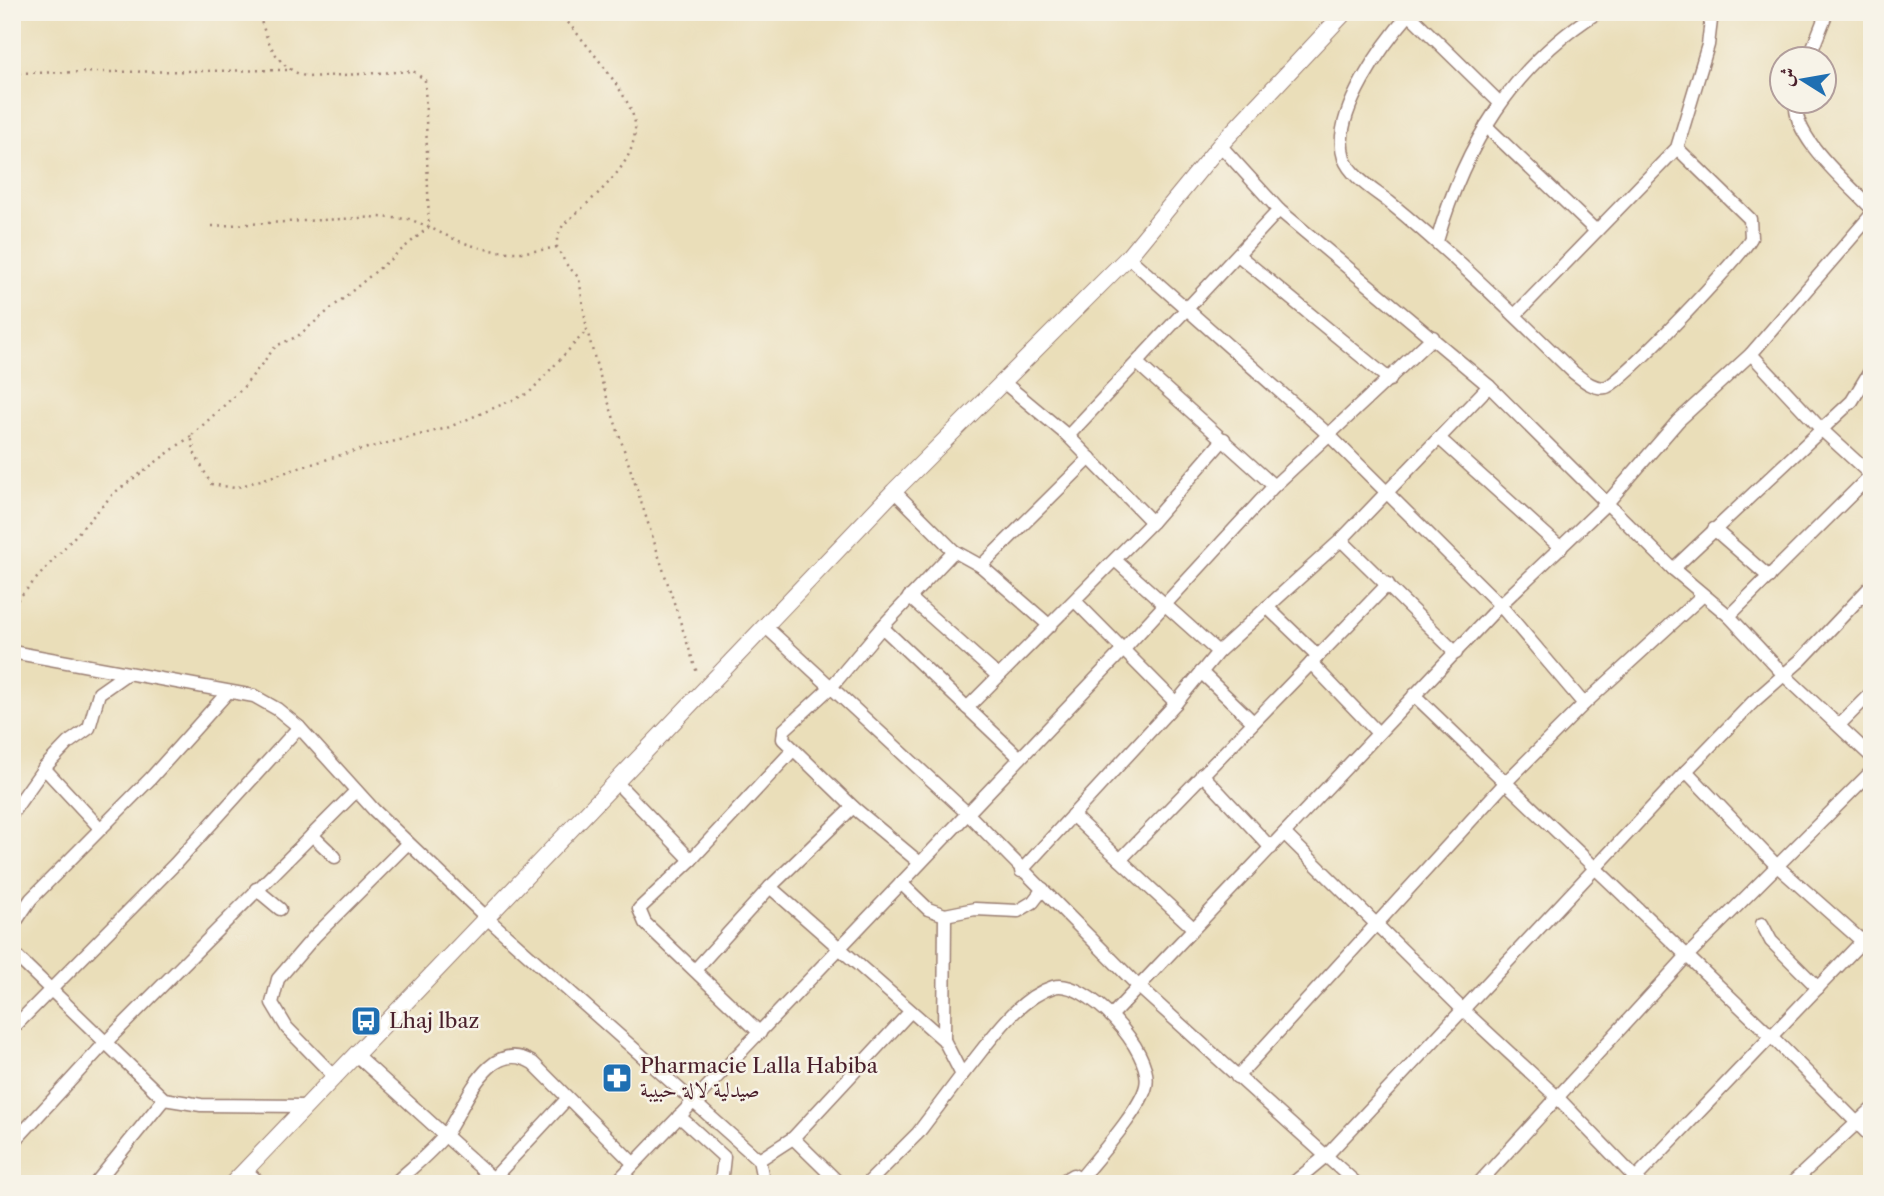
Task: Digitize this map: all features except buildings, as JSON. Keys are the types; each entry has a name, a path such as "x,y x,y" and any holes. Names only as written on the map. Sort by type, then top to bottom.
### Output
{"street":[{"path":"232,1184 894,491 1128,257 1220,145 1345,12"},
{"path":"1437,241 1456,186 1500,103 1538,57 1566,32 1598,12"},
{"path":"1515,315 1677,148 1708,45 1712,12"},
{"path":"1814,46 1827,12"},
{"path":"1500,103 1410,13 1373,60 1348,109 1342,145 1344,159 1354,172 1437,241 1582,379 1597,387 1615,383 1730,266 1751,238 1750,219 1677,148"},
{"path":"1111,1016 1192,927 1285,834 1500,605 1608,502 1678,421 1751,354 1872,211 1811,144 1799,126 1798,116"},
{"path":"1486,126 1596,231"},
{"path":"1220,145 1279,210 1489,386 1673,569 1729,616 1783,674 1872,757"},
{"path":"1068,436 1279,210"},
{"path":"1238,256 1390,380"},
{"path":"1128,257 1329,435 1384,493 1500,605 1584,704"},
{"path":"615,1184 1124,649 1274,485 1390,380 1433,337"},
{"path":"1729,616 1871,475 1822,430 1751,354"},
{"path":"1137,363 1274,485"},
{"path":"1673,569 1852,401 1872,368"},
{"path":"1002,381 1068,436 1152,522"},
{"path":"1021,871 1176,703 1218,652 1341,540 1489,386"},
{"path":"967,708 1152,522 1223,439"},
{"path":"1440,439 1561,548"},
{"path":"981,566 1090,458"},
{"path":"894,491 954,551 981,566 1050,626"},
{"path":"1714,529 1769,577"},
{"path":"1341,540 1456,653"},
{"path":"920,863 853,807 783,739 784,730 832,686 909,597 954,551"},
{"path":"1115,560 1218,652"},
{"path":"1120,860 1388,584"},
{"path":"1292,1184 1327,1155 1461,1008 1686,771 1783,674 1802,659 1872,585"},
{"path":"1237,1077 1506,782 1584,704 1702,596"},
{"path":"909,597 998,676"},
{"path":"1075,601 1176,703"},
{"path":"1267,607 1378,733"},
{"path":"766,627 967,813 1021,871 1139,987 1357,1184"},
{"path":"882,627 1020,758"},
{"path":"12,652 254,696 299,727 356,791 488,919 691,1103 759,1160 764,1184"},
{"path":"1201,672 1253,722"},
{"path":"12,813 44,768 68,743 89,728 99,694 126,674"},
{"path":"12,927 31,899 99,827 151,779 228,692"},
{"path":"1839,725 1872,692"},
{"path":"1414,695 1685,958 1772,1037 1872,1138"},
{"path":"12,1028 175,864 299,727"},
{"path":"760,1033 645,923 639,909 691,860 793,750"},
{"path":"44,768 99,827"},
{"path":"1285,834 1461,1008 1557,1097 1636,1182 1818,988 1869,941 1775,864 1686,771"},
{"path":"1478,1184 1685,958 1775,864 1872,771"},
{"path":"1202,774 1270,848"},
{"path":"617,783 691,860"},
{"path":"12,1144 105,1043 356,791"},
{"path":"695,970 770,887 853,807"},
{"path":"1072,815 1192,927"},
{"path":"312,835 335,857"},
{"path":"334,1076 287,1028 272,1003 278,979 314,937 408,843"},
{"path":"901,883 928,909 945,915 975,909 1018,911 1033,902 1042,889"},
{"path":"770,887 944,1040 962,1075"},
{"path":"256,889 280,909"},
{"path":"944,1040 945,915"},
{"path":"1762,924 1771,941 1818,988"},
{"path":"12,952 164,1099 201,1105 305,1106"},
{"path":"867,1184 918,1133 962,1075 1032,997 1055,986 1070,986 1111,1016 1132,1038 1145,1065 1147,1083 1085,1181 1073,1175 1058,1184"},
{"path":"759,1160 793,1138 910,1012"},
{"path":"355,1054 491,1181 568,1098"},
{"path":"394,1184 444,1135 479,1076 499,1060 512,1055 523,1056 533,1063 633,1163"},
{"path":"95,1184 164,1099"},
{"path":"1791,1184 1872,1108"},
{"path":"679,1116 724,1157 722,1184"},
{"path":"793,1138 840,1184"},
{"path":"245,1170 261,1184"}],"path":[{"path":"258,12 271,50 289,70"},
{"path":"559,12 590,48 623,98 635,124 631,149 624,162 564,225 558,237 558,247 566,264 579,278 587,330 703,689"},
{"path":"12,73 289,70 308,77 413,71 425,80 429,227"},
{"path":"212,226 378,218 409,219 453,239 507,254 558,247"},
{"path":"12,613 18,599 114,492 191,436 242,389 276,346 298,335 429,227"},
{"path":"191,436 195,454 211,484 234,488 344,454 447,428 529,393 587,330"}],"place":[{"name":"Lhaj lbaz","path":"366,1021"},
{"name":"Pharmacie Lalla Habiba صيدلية لالة حبيبة","path":"617,1078"}]}
